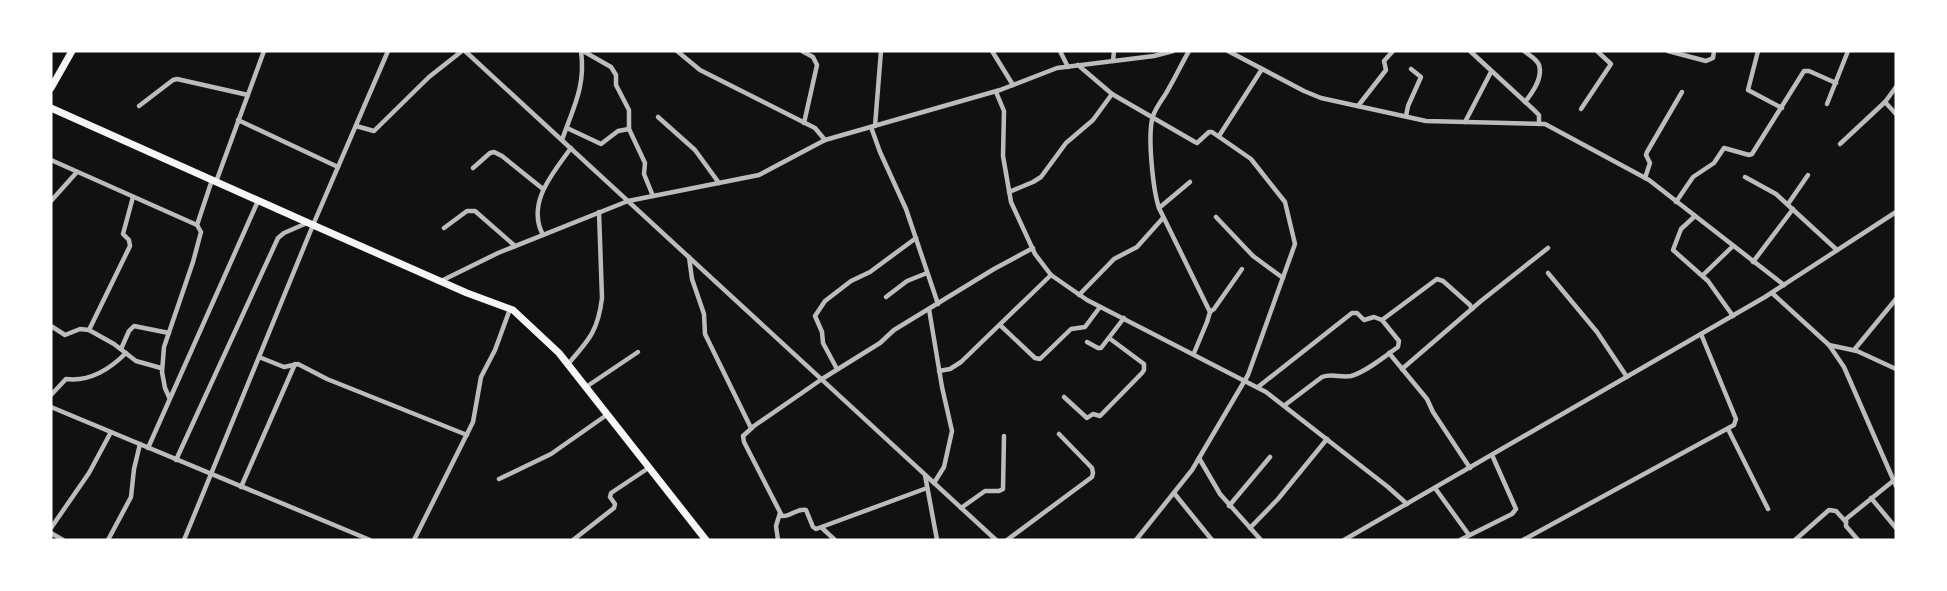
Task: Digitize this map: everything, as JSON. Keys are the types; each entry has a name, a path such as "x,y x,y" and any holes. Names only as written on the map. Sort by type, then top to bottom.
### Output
{"main road":[{"path":"51,88 72,51"},
{"path":"51,108 310,224 510,309 559,353 706,540"}],"street":[{"path":"197,225 264,51"},
{"path":"184,540 212,475 310,224 338,167 388,51"},
{"path":"356,126 374,131 429,77 464,51 996,540"},
{"path":"562,140 579,93 583,72 582,51"},
{"path":"582,51 614,70 618,78 616,86 629,110 629,129 645,162 644,174 653,196"},
{"path":"677,51 700,70 814,128 825,140"},
{"path":"802,51 817,61 804,123"},
{"path":"881,51 873,126 879,152 906,209 938,304"},
{"path":"992,51 1013,85"},
{"path":"1060,51 1068,67"},
{"path":"1113,61 1114,51"},
{"path":"441,281 515,246 628,201 759,175 825,140 996,92 1057,68 1173,51"},
{"path":"1189,51 1152,117 1151,144 1159,208 1210,312 1194,353"},
{"path":"1228,51 1321,98 1426,121 1545,124 1645,178 1784,285"},
{"path":"1358,106 1386,70 1384,61 1393,51"},
{"path":"1470,51 1539,115 1539,124"},
{"path":"1524,51 1538,62 1539,68 1537,86 1526,102"},
{"path":"1581,109 1611,64 1597,51"},
{"path":"1668,51 1706,61 1713,58 1714,51"},
{"path":"1758,51 1748,90 1782,108"},
{"path":"1827,104 1848,51"},
{"path":"1078,65 1112,94 1195,142 1197,143 1209,132 1220,136 1251,159 1285,202 1295,244 1245,380 1199,458 1136,540"},
{"path":"1220,136 1262,69"},
{"path":"1406,116 1421,77 1411,69"},
{"path":"1677,202 1693,177 1714,163 1724,148 1752,154 1804,71 1836,83"},
{"path":"1465,122 1491,72"},
{"path":"139,106 173,80 248,95"},
{"path":"1840,144 1885,102 1896,87"},
{"path":"996,92 1004,111 1003,156 1014,212 1043,266 1079,295 1100,307 1258,387 1285,405 1407,504"},
{"path":"1645,178 1650,163 1646,154 1682,92"},
{"path":"1009,192 1041,177 1066,143 1093,120 1112,94"},
{"path":"1885,102 1896,114"},
{"path":"658,117 695,150 719,183"},
{"path":"238,120 338,167"},
{"path":"567,128 601,144 618,131 629,129"},
{"path":"543,235 537,218 543,189 571,148"},
{"path":"473,168 494,152 543,189"},
{"path":"51,160 197,225 201,232 194,262 164,347 161,368 169,398"},
{"path":"51,201 77,172"},
{"path":"1788,204 1808,175"},
{"path":"1745,177 1768,188 1838,250"},
{"path":"1159,208 1190,182"},
{"path":"89,330 130,246 129,240 123,234 133,197"},
{"path":"148,448 258,201"},
{"path":"1753,262 1793,209"},
{"path":"444,228 467,211 475,211 515,246"},
{"path":"568,364 593,333 600,311 602,298 599,212"},
{"path":"1344,540 1772,293 1896,212"},
{"path":"1695,216 1681,229 1673,250 1703,275 1733,316"},
{"path":"1216,217 1253,256 1283,278"},
{"path":"1079,295 1114,259 1137,246 1163,218"},
{"path":"176,460 278,238 284,233 310,224"},
{"path":"837,369 823,343 822,332 815,316 819,308 851,281 870,273 916,238"},
{"path":"1703,275 1733,246"},
{"path":"927,488 816,529 806,510 803,509 784,517 780,513 744,442 744,434 822,379 880,343 894,330 1032,248"},
{"path":"1402,369 1548,248"},
{"path":"689,257 692,279 704,314 705,334 751,428"},
{"path":"1210,312 1215,309 1242,269"},
{"path":"886,297 907,281 927,273"},
{"path":"1548,273 1602,339 1626,377"},
{"path":"939,371 950,369 962,362 1052,275"},
{"path":"1382,320 1437,279 1443,281 1472,309"},
{"path":"1772,293 1829,345 1844,367 1894,484 1848,516 1846,526 1858,540"},
{"path":"1854,350 1896,299"},
{"path":"1000,325 1035,358 1040,359 1071,329 1085,327 1100,307"},
{"path":"414,540 475,416 481,377 495,350 510,309"},
{"path":"929,309 952,431 944,467 934,483"},
{"path":"1258,387 1352,313 1357,313 1364,320 1374,317 1382,320 1399,341 1398,347 1355,375 1328,375 1285,405"},
{"path":"1087,342 1101,348 1124,318"},
{"path":"51,326 65,335 80,329 89,330 136,361 161,368"},
{"path":"51,395 66,379 80,380 99,373 115,363 123,351 129,331 134,326 169,333"},
{"path":"1523,540 1734,425 1736,419 1701,334"},
{"path":"1064,398 1087,418 1093,414 1100,416 1142,373 1144,364 1109,338"},
{"path":"1829,345 1854,350 1896,369"},
{"path":"586,387 638,352"},
{"path":"1389,353 1427,399 1470,468"},
{"path":"259,357 288,367 296,364 467,435"},
{"path":"241,487 296,364"},
{"path":"51,407 370,540"},
{"path":"499,479 541,460 608,414"},
{"path":"1728,429 1768,509"},
{"path":"51,528 89,473 111,432"},
{"path":"1007,540 1092,477 1092,468 1059,434"},
{"path":"961,508 980,494 989,490 1003,489 1004,436"},
{"path":"1250,528 1278,499 1327,439"},
{"path":"108,540 131,497 140,444"},
{"path":"1460,540 1512,514 1516,509 1492,455"},
{"path":"1229,506 1270,457"},
{"path":"1199,458 1214,486 1229,506 1261,540"},
{"path":"573,540 614,508 611,493 650,467"},
{"path":"925,475 937,540"},
{"path":"1435,488 1469,536"},
{"path":"1173,493 1212,540"},
{"path":"1871,498 1896,528"},
{"path":"1795,540 1830,510 1836,512 1846,522"},
{"path":"778,540 776,526 780,513"},
{"path":"822,528 835,540"},
{"path":"51,533 63,540"}]}
